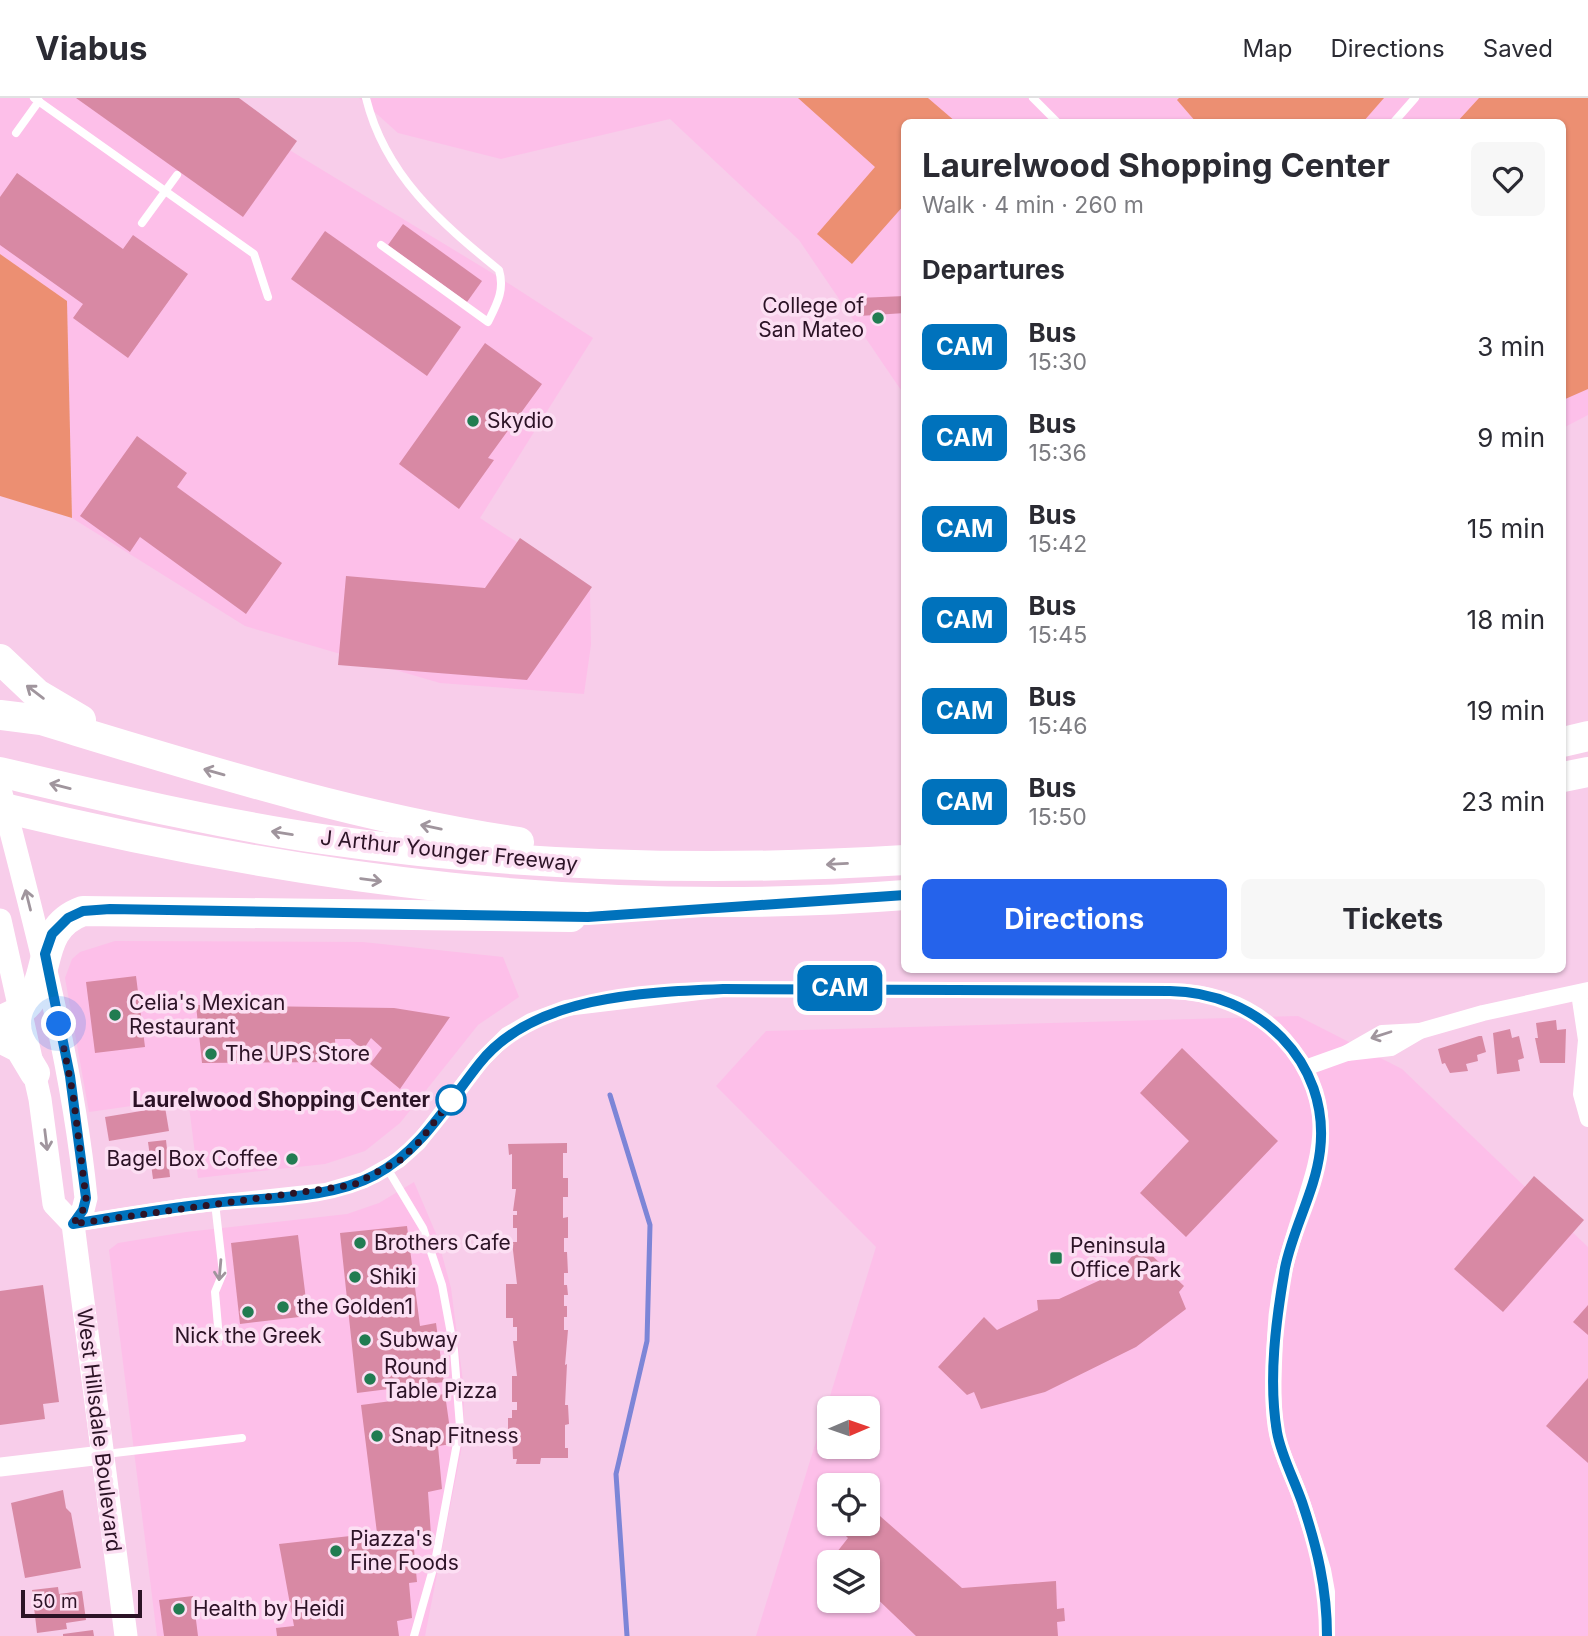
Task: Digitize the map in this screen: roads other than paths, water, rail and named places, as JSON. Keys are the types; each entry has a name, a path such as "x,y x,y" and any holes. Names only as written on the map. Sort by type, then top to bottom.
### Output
{"highway":[{"path":"0,659 26,686 49,702 137,749"},
{"path":"0,715 34,719 286,792 415,824 667,867"},
{"path":"1566,741 1588,736"},
{"path":"1566,776 1588,772"},
{"name":"J Arthur Younger Freeway","path":"14,775 193,816 355,844 507,860 667,867 771,867 901,860"},
{"name":"J Arthur Younger Freeway","path":"0,807 39,825 255,863 384,882 513,894 678,902 784,901 901,895"},
{"path":"0,826 39,825"},
{"path":"11,1016 38,988 46,966 48,942 57,927 75,914 91,910 588,917 665,914 784,901"},
{"path":"0,1038 20,1048 35,1073"}],"main road":[{"name":"West Hillsdale Boulevard","path":"0,789 46,966 70,1076 86,1190 86,1204 73,1224"},
{"name":"West Hillsdale Boulevard","path":"0,920 11,1016 35,1073 54,1203 73,1224 126,1636"}],"street":[{"path":"73,1224 353,1185 387,1168 419,1142 481,1061 517,1028 566,1008 668,993 734,988 1189,991 1217,996 1257,1016 1281,1035 1305,1068 1317,1100 1321,1134 1314,1179 1290,1249 1275,1335 1277,1433 1323,1570 1328,1636"},
{"path":"1305,1068 1347,1054 1382,1033 1420,1031 1508,1006 1583,992 1586,1040 1581,1094 1588,1119"},
{"path":"0,1467 102,1455"}],"lane":[{"path":"366,98 383,149 428,208 499,270 503,283 500,297 488,322 381,245"},
{"path":"1033,98 1055,119"},
{"path":"1397,119 1415,98"},
{"path":"16,133 37,100 254,254 268,297"},
{"path":"142,223 177,175"},
{"path":"387,1168 423,1228 442,1285 454,1350 460,1427 435,1562 414,1636"},
{"path":"215,1203 223,1273 215,1292 219,1338"},
{"path":"102,1455 242,1438"}],"waterway":[{"path":"610,1095 650,1225 647,1341 616,1474 627,1636"}],"place":[{"name":"College of San Mateo","path":"878,318"},
{"name":"Skydio","path":"473,421"},
{"name":"Celia's Mexican Restaurant","path":"115,1015"},
{"name":"The UPS Store","path":"211,1054"},
{"name":"Laurelwood Shopping Center","path":"451,1100"},
{"name":"Bagel Box Coffee","path":"292,1159"},
{"name":"Brothers Cafe","path":"360,1243"},
{"name":"Peninsula Office Park","path":"1056,1258"},
{"name":"Shiki","path":"355,1277"},
{"name":"the Golden1","path":"283,1307"},
{"name":"Nick the Greek","path":"248,1312"},
{"name":"Subway","path":"365,1340"},
{"name":"Round Table Pizza","path":"370,1379"},
{"name":"Snap Fitness","path":"377,1436"},
{"name":"Piazza's Fine Foods","path":"336,1551"},
{"name":"Health by Heidi","path":"179,1609"}]}
